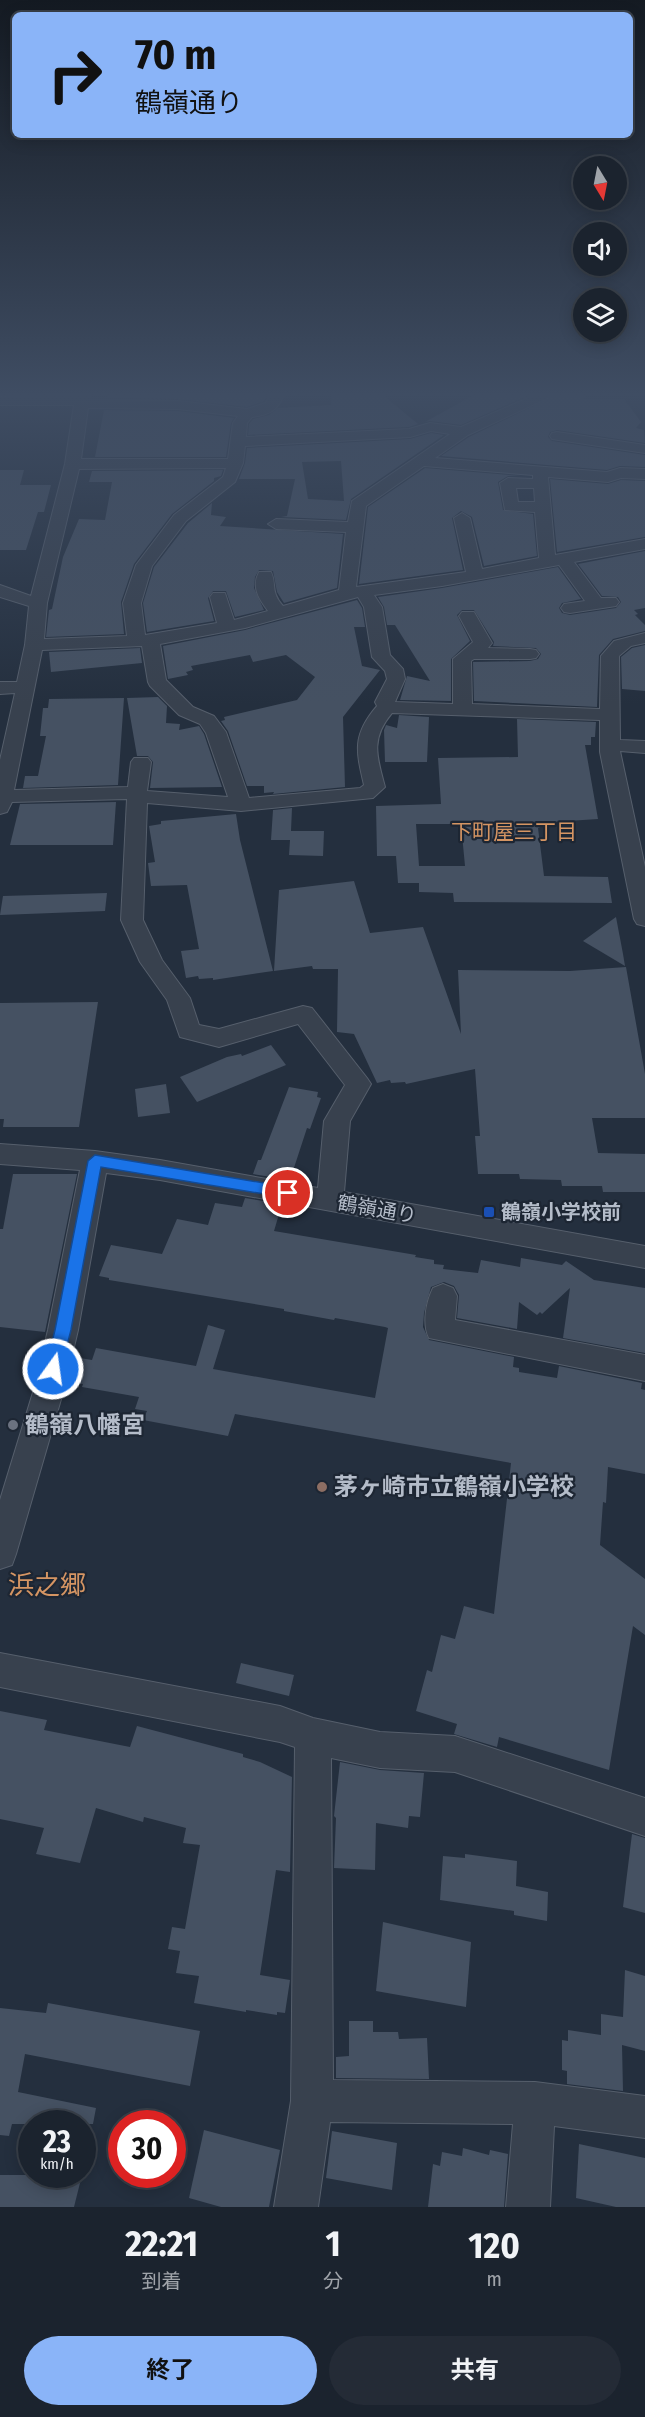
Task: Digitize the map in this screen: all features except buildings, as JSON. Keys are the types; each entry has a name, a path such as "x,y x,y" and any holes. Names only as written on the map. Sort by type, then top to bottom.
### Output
{"street":[{"path":"64,498 38,603 34,645 4,770 1,802 137,795 241,804 366,794 375,787 366,744 368,730 387,707"},
{"path":"206,498 180,518 161,540 144,565 132,603 158,682 186,711 207,720 216,732 241,804"},
{"path":"355,592 355,527 358,504 367,498"},
{"path":"510,498 511,507 543,507"},
{"path":"542,498 555,559 603,603 570,608"},
{"path":"462,518 475,574"},
{"path":"276,524 355,527"},
{"path":"34,645 144,640 227,627 355,592 475,574 645,544"},
{"path":"265,576 262,585 268,601 279,613"},
{"path":"355,592 373,607 381,657 394,669 396,679 385,702 387,707"},
{"path":"4,596 38,603"},
{"path":"219,597 227,627"},
{"path":"463,709 462,659 483,643 468,616"},
{"path":"645,638 621,643 613,649 610,656 610,745 645,919"},
{"path":"471,653 530,656"},
{"path":"0,688 25,687"},
{"path":"387,707 611,715"},
{"path":"610,745 645,747"},
{"path":"141,762 137,795 132,920 152,962 178,998 189,1031 219,1038 303,1014 358,1084 337,1121 330,1200"},
{"name":"鶴嶺通り","path":"0,1154 95,1161 330,1200 645,1257"},
{"path":"0,1554 49,1389 63,1330 95,1161"},
{"path":"443,1296 438,1329 645,1368"},
{"path":"0,1670 280,1724 313,1736 380,1750 455,1754 645,1817"},
{"path":"296,2207 312,2102 313,1736"},
{"path":"312,2102 535,2103 645,2117"},
{"path":"528,2207 535,2103"}],"place":[{"name":"鶴嶺小学校前","path":"489,1212"},
{"name":"鶴嶺八幡宮","path":"13,1425"},
{"name":"茅ヶ崎市立鶴嶺小学校","path":"322,1487"}],"district":[{"name":"下町屋三丁目","path":"514,832"},
{"name":"浜之郷","path":"47,1585"}],"route":[{"path":"53,1369 63,1330 95,1161 288,1193"}]}
